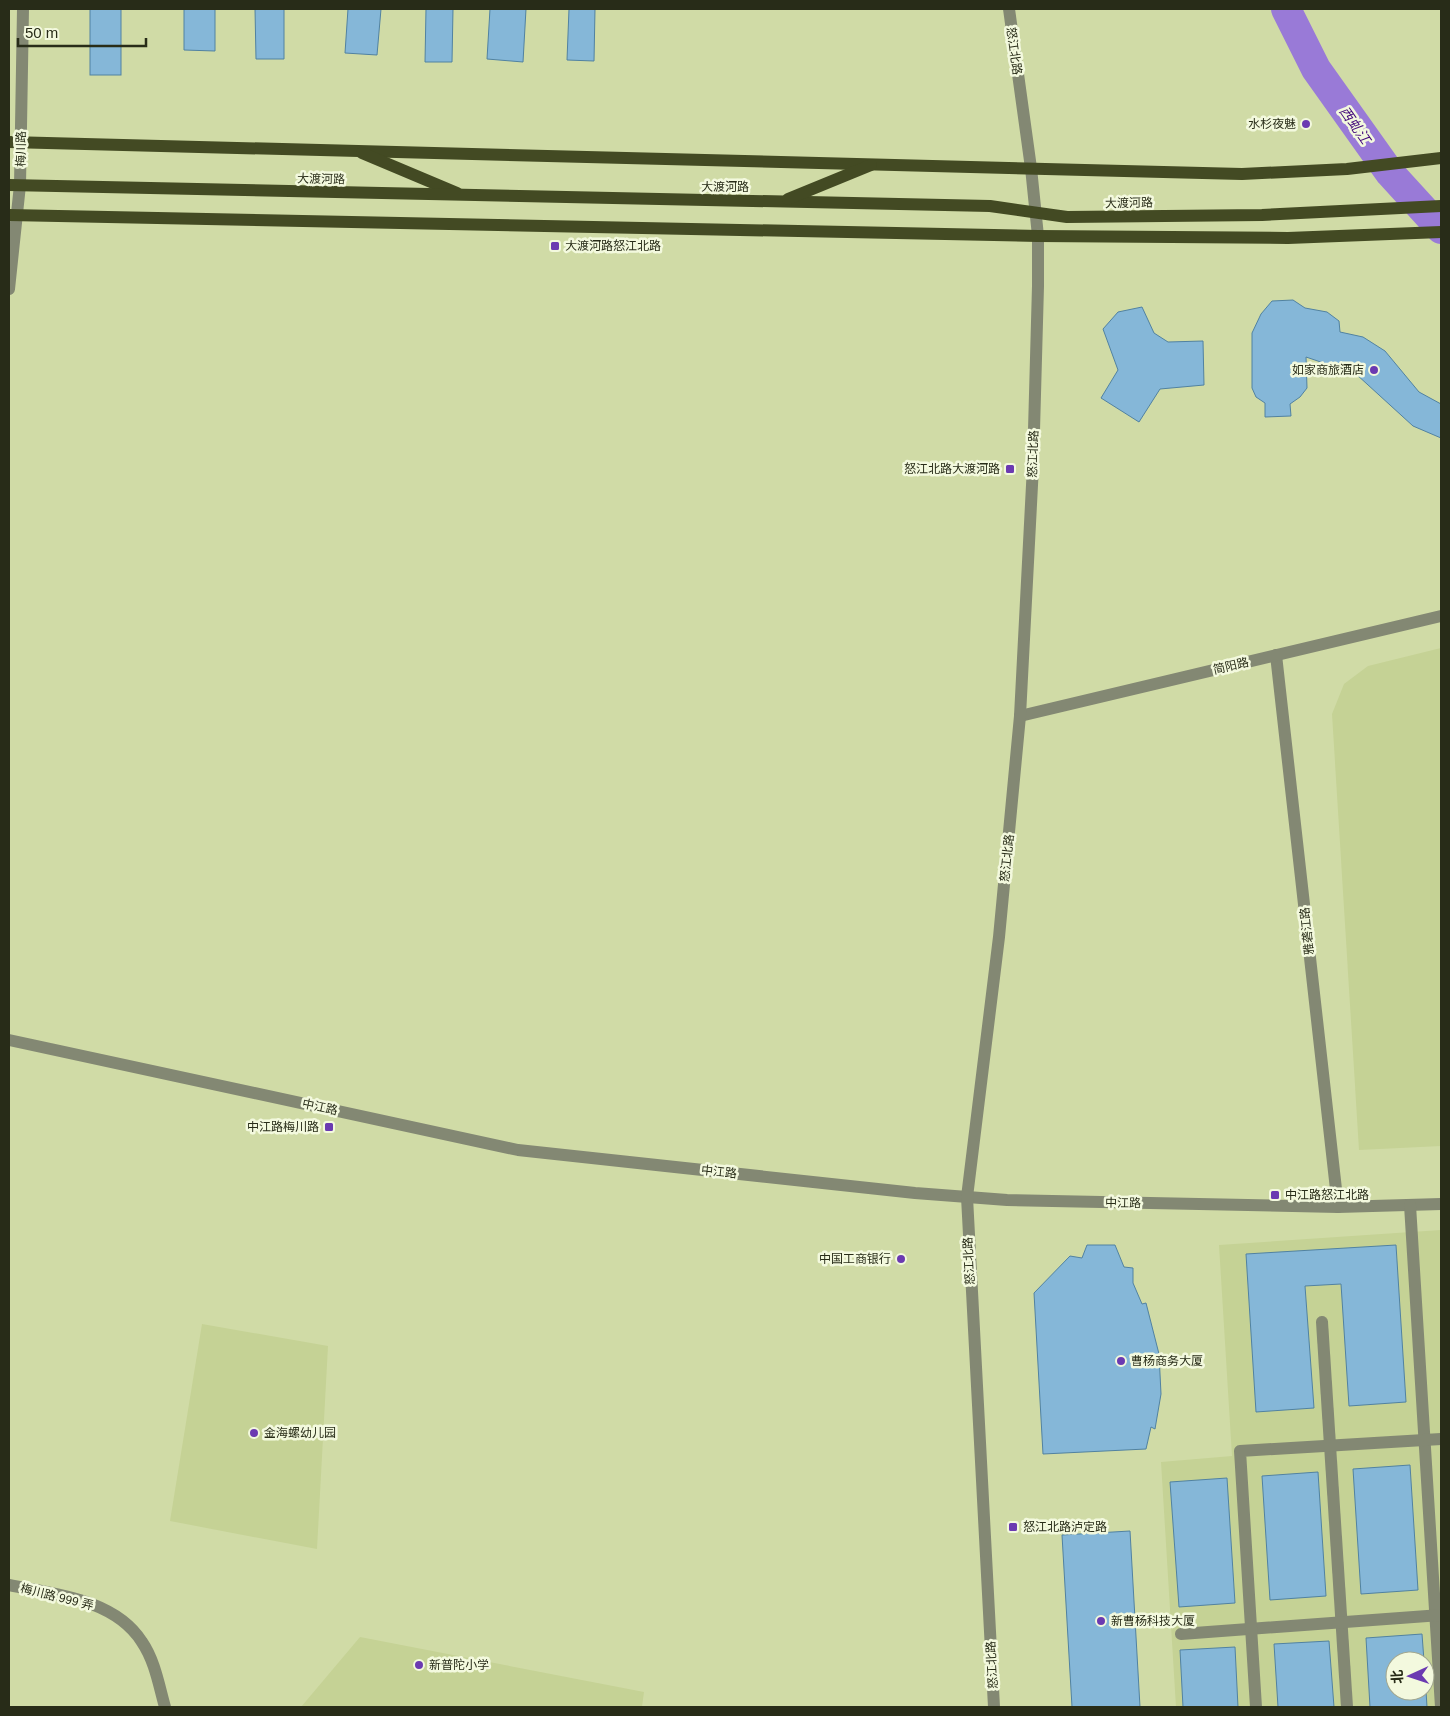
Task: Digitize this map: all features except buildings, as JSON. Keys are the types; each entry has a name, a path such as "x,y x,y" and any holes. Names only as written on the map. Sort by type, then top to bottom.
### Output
{"main road":[{"path":"15,142 1242,174 1347,169 1441,158"},
{"path":"355,150 464,196"},
{"path":"782,201 876,163"},
{"name":"大渡河路","path":"14,185 990,206 1068,217 1262,215 1439,206"},
{"path":"13,215 1038,236 1288,238 1441,232"}],"street":[{"name":"梅川路","path":"9,289 22,9"},
{"name":"怒江北路","path":"994,1707 967,1197 999,937 1020,716 1034,466 1038,236 1031,168 1009,9"},
{"name":"简阳路","path":"1020,716 1441,616"},
{"name":"雅砻江路","path":"1276,655 1338,1207"},
{"name":"中江路","path":"9,1040 518,1150 967,1197 1098,1203 1338,1207 1441,1204"},
{"path":"1410,1205 1424,1440 1438,1615 1441,1707"},
{"path":"1322,1322 1347,1707"},
{"path":"1256,1707 1240,1451 1441,1439"},
{"name":"梅川路 999 弄","path":"9,1585 80,1601 98,1607 117,1617 142,1642 151,1659 165,1707"},
{"path":"1182,1634 1438,1615"}],"shaded area":[{"path":"1441,648 1441,1146 1359,1150 1332,714 1344,684 1368,666"},
{"path":"1441,1230 1441,1707 1176,1707 1161,1462 1232,1456 1219,1245"},
{"name":"金海螺幼儿园","path":"202,1324 328,1346 317,1549 170,1521"},
{"name":"新普陀小学","path":"360,1637 644,1692 642,1707 301,1707"}],"waterway":[{"name":"西虬江","path":"1286,9 1316,69 1390,173 1441,229"}],"place":[{"name":"水杉夜魅","path":"1306,124"},
{"name":"大渡河路怒江北路","path":"555,246"},
{"name":"如家商旅酒店","path":"1374,370"},
{"name":"怒江北路大渡河路","path":"1010,469"},
{"name":"中江路梅川路","path":"329,1127"},
{"name":"中江路怒江北路","path":"1275,1195"},
{"name":"中国工商银行","path":"901,1259"},
{"name":"曹杨商务大厦","path":"1121,1361"},
{"name":"金海螺幼儿园","path":"254,1433"},
{"name":"怒江北路泸定路","path":"1013,1527"},
{"name":"新曹杨科技大厦","path":"1101,1621"},
{"name":"新普陀小学","path":"419,1665"}]}
